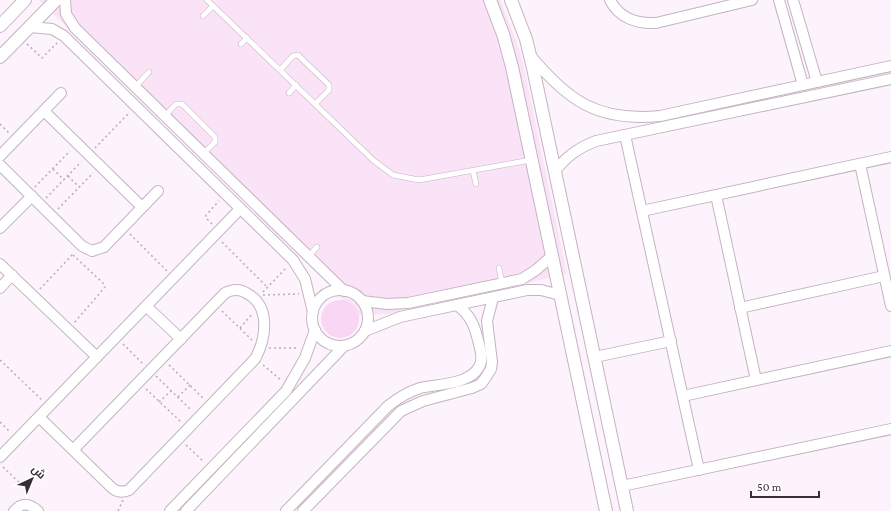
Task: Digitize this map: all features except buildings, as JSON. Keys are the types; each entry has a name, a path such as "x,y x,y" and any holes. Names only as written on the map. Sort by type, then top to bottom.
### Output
{"street":[{"path":"0,26 25,0"},
{"path":"0,57 56,0"},
{"path":"65,0 66,14 71,24 344,291"},
{"path":"491,0 508,50 566,322 603,508"},
{"path":"511,0 530,55 627,511"},
{"path":"610,0 621,14 644,24 656,23 752,0"},
{"path":"779,0 803,84"},
{"path":"793,0 817,82"},
{"path":"30,27 52,29 64,36 293,260 305,279 313,312 315,330 300,368 289,387 280,399 170,511"},
{"path":"530,55 547,76 570,96 598,110 628,117 660,116 891,66"},
{"path":"117,88 126,78"},
{"path":"555,171 566,158 585,145 625,135 891,79"},
{"path":"0,156 61,93"},
{"path":"44,111 142,207"},
{"path":"625,135 699,470"},
{"path":"642,211 891,157"},
{"path":"860,164 891,306"},
{"path":"0,165 82,246 92,251 101,250 158,191"},
{"path":"0,228 30,195"},
{"path":"716,195 756,380"},
{"path":"0,457 240,209"},
{"path":"263,231 273,222"},
{"path":"362,301 387,304 408,303 522,279 552,256"},
{"path":"0,264 97,357"},
{"path":"0,288 12,276"},
{"path":"740,308 884,276"},
{"path":"39,417 113,489 123,492 133,487 255,359 260,348 264,327 260,306 251,295 240,290 225,293 73,450"},
{"path":"313,312 315,306 324,295 337,290 351,292 362,301 368,312 365,331"},
{"path":"186,511 344,346 356,341 365,331 400,316 534,290 560,295"},
{"path":"303,511 401,411 423,401 472,388 481,384 491,369 492,362 487,321 493,298"},
{"path":"286,511 388,406 398,398 419,389 460,380 475,373 480,366 482,358 477,338 468,314 456,305"},
{"path":"146,306 181,339"},
{"path":"566,322 586,319"},
{"path":"315,330 327,343 344,346"},
{"path":"595,357 671,341"},
{"path":"683,396 891,351"},
{"path":"622,486 891,429"},
{"path":"14,511 22,504 28,504 36,509"}],"lane":[{"path":"207,0 373,160 393,175 419,180 531,160"},
{"path":"203,16 213,6"},
{"path":"241,44 247,38"},
{"path":"280,70 293,56 298,55 330,85 329,90 315,104"},
{"path":"135,87 150,72"},
{"path":"289,93 296,85"},
{"path":"164,116 176,104 182,104 215,136 215,142 204,154"},
{"path":"473,171 476,184"},
{"path":"309,256 317,248"},
{"path":"498,268 502,283"}],"path":[{"path":"20,37 42,58 64,36"},
{"path":"0,124 16,140"},
{"path":"30,195 77,144"},
{"path":"51,216 100,166"},
{"path":"53,169 64,180"},
{"path":"68,176 79,187"},
{"path":"225,194 206,215 206,218 217,233 268,287"},
{"path":"123,227 174,278"},
{"path":"34,296 82,246"},
{"path":"68,329 105,287 104,284 73,255"},
{"path":"293,260 260,295 309,294"},
{"path":"214,303 260,348 309,348"},
{"path":"240,328 260,306"},
{"path":"162,358 210,406"},
{"path":"255,359 289,387"},
{"path":"0,360 49,406"},
{"path":"139,382 188,429"},
{"path":"178,398 190,385"},
{"path":"160,402 171,391"},
{"path":"0,422 17,439"},
{"path":"179,439 211,469"},
{"path":"0,464 27,491 36,509"}],"shaded area":[{"path":"39,0 500,0 516,40 523,63 567,274 387,314 347,316 344,302 333,287"},
{"path":"340,300 350,303 356,309 359,319 356,329 350,335 340,338 330,335 324,329 321,319 324,309 330,303"}]}
